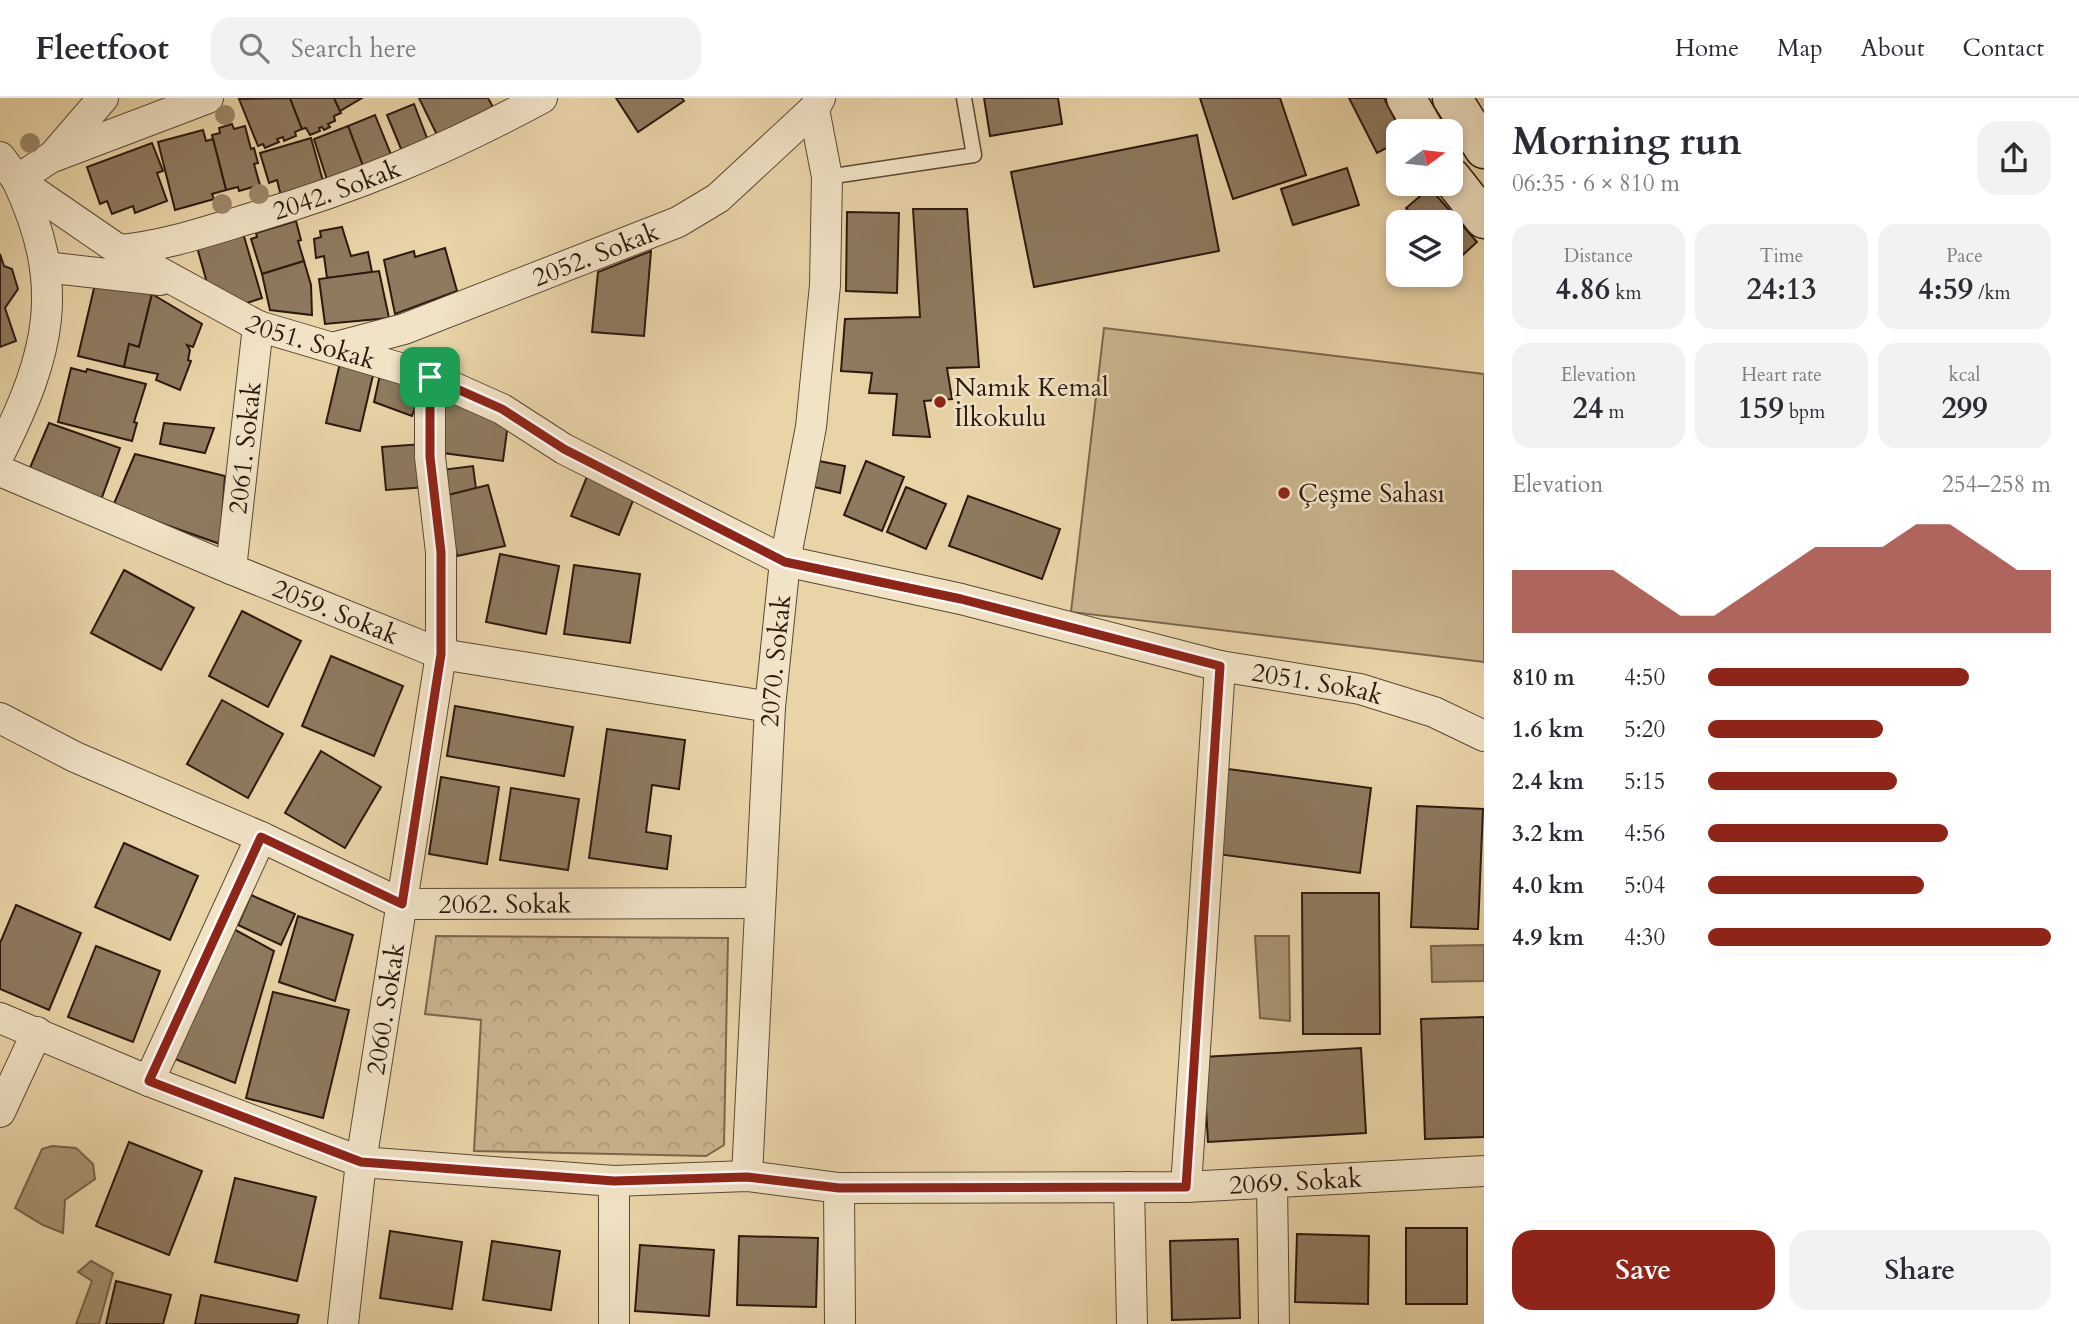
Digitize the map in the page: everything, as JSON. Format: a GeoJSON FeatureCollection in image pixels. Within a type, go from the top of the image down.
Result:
{"type":"FeatureCollection","features":[{"type":"Feature","properties":{"kind":"main road"},"geometry":{"type":"LineString","coordinates":[[1406,98],[1418,119]]}},
{"type":"Feature","properties":{"kind":"main road"},"geometry":{"type":"LineString","coordinates":[[1452,98],[1484,149]]}},
{"type":"Feature","properties":{"kind":"main road"},"geometry":{"type":"LineString","coordinates":[[1463,192],[1484,219]]}},
{"type":"Feature","properties":{"kind":"street"},"geometry":{"type":"LineString","coordinates":[[50,159],[103,98]]}},
{"type":"Feature","properties":{"kind":"street"},"geometry":{"type":"LineString","coordinates":[[0,453],[36,371],[44,341],[47,309],[45,267],[32,212],[8,169],[50,159],[208,98]]}},
{"type":"Feature","properties":{"kind":"street","name":"2042. Sokak"},"geometry":{"type":"LineString","coordinates":[[119,250],[167,243],[330,194],[438,151],[542,98]]}},
{"type":"Feature","properties":{"kind":"street","name":"2070. Sokak"},"geometry":{"type":"LineString","coordinates":[[747,1177],[769,707],[785,562],[811,427],[825,285],[827,177],[817,103]]}},
{"type":"Feature","properties":{"kind":"street","name":"2052. Sokak"},"geometry":{"type":"LineString","coordinates":[[336,347],[404,329],[678,222],[718,198],[817,103]]}},
{"type":"Feature","properties":{"kind":"street","name":"2051. Sokak"},"geometry":{"type":"LineString","coordinates":[[8,169],[119,250],[258,326],[430,377],[502,409],[564,449],[785,562],[961,599],[1220,666],[1360,689],[1434,712],[1484,736]]}},
{"type":"Feature","properties":{"kind":"street"},"geometry":{"type":"LineString","coordinates":[[45,267],[178,282]]}},
{"type":"Feature","properties":{"kind":"street","name":"2061. Sokak"},"geometry":{"type":"LineString","coordinates":[[231,569],[258,326]]}},
{"type":"Feature","properties":{"kind":"street","name":"2060. Sokak"},"geometry":{"type":"LineString","coordinates":[[342,1324],[361,1162],[441,654],[441,552],[430,457],[430,377]]}},
{"type":"Feature","properties":{"kind":"street","name":"2059. Sokak"},"geometry":{"type":"LineString","coordinates":[[0,471],[441,654],[769,707]]}},
{"type":"Feature","properties":{"kind":"street"},"geometry":{"type":"LineString","coordinates":[[1186,1187],[1220,666]]}},
{"type":"Feature","properties":{"kind":"street","name":"2062. Sokak"},"geometry":{"type":"LineString","coordinates":[[0,718],[75,757],[261,837],[402,904],[759,903]]}},
{"type":"Feature","properties":{"kind":"street"},"geometry":{"type":"LineString","coordinates":[[149,1081],[261,837]]}},
{"type":"Feature","properties":{"kind":"street","name":"2069. Sokak"},"geometry":{"type":"LineString","coordinates":[[0,1018],[149,1081],[361,1162],[614,1181],[747,1177],[839,1188],[1186,1187],[1484,1171]]}},
{"type":"Feature","properties":{"kind":"street"},"geometry":{"type":"LineString","coordinates":[[0,1112],[37,1032]]}},
{"type":"Feature","properties":{"kind":"street"},"geometry":{"type":"LineString","coordinates":[[614,1181],[614,1324]]}},
{"type":"Feature","properties":{"kind":"street"},"geometry":{"type":"LineString","coordinates":[[1272,1184],[1274,1324]]}},
{"type":"Feature","properties":{"kind":"street"},"geometry":{"type":"LineString","coordinates":[[1129,1187],[1132,1324]]}},
{"type":"Feature","properties":{"kind":"street"},"geometry":{"type":"LineString","coordinates":[[839,1188],[840,1324]]}},
{"type":"Feature","properties":{"kind":"lane"},"geometry":{"type":"LineString","coordinates":[[827,177],[974,155],[964,98]]}},
{"type":"Feature","properties":{"kind":"green space","name":"Çeşme Sahası"},"geometry":{"type":"Polygon","coordinates":[[[1104,328],[1484,374],[1484,662],[1071,612],[1104,328]]]}},
{"type":"Feature","properties":{"kind":"green space"},"geometry":{"type":"Polygon","coordinates":[[[436,936],[728,938],[724,1145],[706,1156],[474,1151],[481,1020],[425,1014],[436,936]]]}},
{"type":"Feature","properties":{"kind":"shaded area"},"geometry":{"type":"Polygon","coordinates":[[[1255,936],[1289,936],[1290,1021],[1260,1018],[1255,936]]]}},
{"type":"Feature","properties":{"kind":"shaded area"},"geometry":{"type":"Polygon","coordinates":[[[1484,945],[1484,981],[1432,982],[1431,946],[1484,945]]]}},
{"type":"Feature","properties":{"kind":"shaded area"},"geometry":{"type":"Polygon","coordinates":[[[52,1146],[76,1148],[93,1164],[95,1179],[65,1200],[63,1233],[43,1225],[15,1208],[42,1149],[52,1146]]]}},
{"type":"Feature","properties":{"kind":"shaded area"},"geometry":{"type":"Polygon","coordinates":[[[91,1261],[113,1273],[99,1324],[76,1324],[92,1281],[78,1272],[91,1261]]]}},
{"type":"Feature","properties":{"kind":"building"},"geometry":{"type":"Polygon","coordinates":[[[290,98],[302,129],[295,132],[296,136],[284,141],[283,137],[277,139],[279,142],[265,148],[263,144],[258,146],[239,99],[290,98]]]}},
{"type":"Feature","properties":{"kind":"building"},"geometry":{"type":"Polygon","coordinates":[[[290,98],[334,98],[341,113],[334,116],[335,121],[328,124],[330,127],[324,130],[319,128],[320,131],[310,135],[306,128],[302,129],[290,98]]]}},
{"type":"Feature","properties":{"kind":"building"},"geometry":{"type":"Polygon","coordinates":[[[334,98],[362,98],[340,111],[334,98]]]}},
{"type":"Feature","properties":{"kind":"building"},"geometry":{"type":"Polygon","coordinates":[[[419,98],[488,98],[493,107],[437,135],[419,98]]]}},
{"type":"Feature","properties":{"kind":"building"},"geometry":{"type":"Polygon","coordinates":[[[616,98],[682,98],[684,101],[638,132],[616,98]]]}},
{"type":"Feature","properties":{"kind":"building"},"geometry":{"type":"Polygon","coordinates":[[[984,98],[1058,98],[1062,124],[990,136],[984,98]]]}},
{"type":"Feature","properties":{"kind":"building"},"geometry":{"type":"Polygon","coordinates":[[[1200,98],[1280,98],[1306,175],[1233,199],[1200,98]]]}},
{"type":"Feature","properties":{"kind":"building"},"geometry":{"type":"Polygon","coordinates":[[[1349,98],[1384,98],[1395,119],[1386,119],[1386,148],[1377,153],[1349,98]]]}},
{"type":"Feature","properties":{"kind":"building"},"geometry":{"type":"Polygon","coordinates":[[[414,104],[430,146],[404,156],[387,115],[414,104]]]}},
{"type":"Feature","properties":{"kind":"building"},"geometry":{"type":"Polygon","coordinates":[[[375,115],[394,162],[366,174],[348,126],[375,115]]]}},
{"type":"Feature","properties":{"kind":"building"},"geometry":{"type":"Polygon","coordinates":[[[232,124],[234,129],[245,126],[258,163],[254,164],[260,185],[239,191],[238,187],[226,190],[212,135],[220,133],[219,128],[232,124]]]}},
{"type":"Feature","properties":{"kind":"building"},"geometry":{"type":"Polygon","coordinates":[[[348,126],[366,174],[329,186],[314,139],[348,126]]]}},
{"type":"Feature","properties":{"kind":"building"},"geometry":{"type":"Polygon","coordinates":[[[203,130],[206,141],[213,139],[226,190],[212,194],[214,199],[175,210],[158,142],[203,130]]]}},
{"type":"Feature","properties":{"kind":"building"},"geometry":{"type":"Polygon","coordinates":[[[1197,135],[1219,251],[1034,287],[1011,172],[1197,135]]]}},
{"type":"Feature","properties":{"kind":"building"},"geometry":{"type":"Polygon","coordinates":[[[311,138],[325,188],[282,200],[277,180],[269,183],[260,153],[311,138]]]}},
{"type":"Feature","properties":{"kind":"building"},"geometry":{"type":"Polygon","coordinates":[[[152,143],[163,171],[157,173],[167,201],[135,213],[133,206],[112,214],[107,201],[100,204],[87,167],[152,143]]]}},
{"type":"Feature","properties":{"kind":"building"},"geometry":{"type":"Polygon","coordinates":[[[1347,168],[1359,205],[1293,225],[1281,189],[1347,168]]]}},
{"type":"Feature","properties":{"kind":"building"},"geometry":{"type":"Polygon","coordinates":[[[1420,196],[1437,196],[1449,210],[1408,210],[1406,208],[1420,196]]]}},
{"type":"Feature","properties":{"kind":"building"},"geometry":{"type":"Polygon","coordinates":[[[913,209],[967,209],[979,367],[947,368],[952,399],[924,401],[930,437],[893,435],[897,394],[869,393],[872,373],[841,371],[845,319],[920,317],[913,209]]]}},
{"type":"Feature","properties":{"kind":"building"},"geometry":{"type":"Polygon","coordinates":[[[847,212],[899,213],[897,293],[846,291],[847,212]]]}},
{"type":"Feature","properties":{"kind":"building"},"geometry":{"type":"Polygon","coordinates":[[[296,221],[304,261],[262,274],[251,239],[257,237],[256,233],[296,221]]]}},
{"type":"Feature","properties":{"kind":"building"},"geometry":{"type":"Polygon","coordinates":[[[1463,226],[1477,242],[1463,255],[1463,226]]]}},
{"type":"Feature","properties":{"kind":"building"},"geometry":{"type":"Polygon","coordinates":[[[342,227],[351,256],[368,252],[372,272],[327,278],[324,256],[316,258],[314,239],[321,237],[320,231],[342,227]]]}},
{"type":"Feature","properties":{"kind":"building"},"geometry":{"type":"Polygon","coordinates":[[[243,233],[262,298],[244,304],[209,290],[197,247],[243,233]]]}},
{"type":"Feature","properties":{"kind":"building"},"geometry":{"type":"Polygon","coordinates":[[[445,248],[457,291],[395,314],[384,260],[414,251],[415,257],[445,248]]]}},
{"type":"Feature","properties":{"kind":"building"},"geometry":{"type":"Polygon","coordinates":[[[651,251],[644,336],[592,332],[598,272],[651,251]]]}},
{"type":"Feature","properties":{"kind":"building"},"geometry":{"type":"Polygon","coordinates":[[[0,254],[4,266],[12,269],[18,289],[5,308],[16,341],[0,347],[0,254]]]}},
{"type":"Feature","properties":{"kind":"building"},"geometry":{"type":"Polygon","coordinates":[[[304,261],[311,285],[312,315],[270,310],[262,274],[304,261]]]}},
{"type":"Feature","properties":{"kind":"building"},"geometry":{"type":"Polygon","coordinates":[[[379,271],[389,318],[325,324],[319,279],[379,271]]]}},
{"type":"Feature","properties":{"kind":"building"},"geometry":{"type":"Polygon","coordinates":[[[96,280],[152,294],[139,347],[129,344],[124,367],[78,356],[96,280]]]}},
{"type":"Feature","properties":{"kind":"building"},"geometry":{"type":"Polygon","coordinates":[[[152,294],[202,324],[193,347],[187,345],[190,350],[188,360],[191,361],[180,390],[156,380],[158,374],[124,367],[129,344],[139,347],[152,294]]]}},
{"type":"Feature","properties":{"kind":"building"},"geometry":{"type":"Polygon","coordinates":[[[340,363],[374,371],[360,431],[326,423],[340,363]]]}},
{"type":"Feature","properties":{"kind":"building"},"geometry":{"type":"Polygon","coordinates":[[[71,368],[86,372],[87,369],[146,384],[134,422],[137,423],[132,441],[58,422],[71,368]]]}},
{"type":"Feature","properties":{"kind":"building"},"geometry":{"type":"Polygon","coordinates":[[[381,370],[423,384],[412,416],[374,402],[381,370]]]}},
{"type":"Feature","properties":{"kind":"building"},"geometry":{"type":"Polygon","coordinates":[[[447,393],[508,423],[503,461],[443,453],[439,409],[447,393]]]}},
{"type":"Feature","properties":{"kind":"building"},"geometry":{"type":"Polygon","coordinates":[[[49,423],[120,448],[101,500],[29,470],[49,423]]]}},
{"type":"Feature","properties":{"kind":"building"},"geometry":{"type":"Polygon","coordinates":[[[164,423],[214,428],[205,453],[160,444],[164,423]]]}},
{"type":"Feature","properties":{"kind":"building"},"geometry":{"type":"Polygon","coordinates":[[[423,444],[427,487],[386,490],[382,447],[423,444]]]}},
{"type":"Feature","properties":{"kind":"building"},"geometry":{"type":"Polygon","coordinates":[[[135,454],[225,476],[220,544],[113,506],[135,454]]]}},
{"type":"Feature","properties":{"kind":"building"},"geometry":{"type":"Polygon","coordinates":[[[819,461],[845,466],[840,493],[814,487],[819,461]]]}},
{"type":"Feature","properties":{"kind":"building"},"geometry":{"type":"Polygon","coordinates":[[[866,461],[904,477],[882,531],[844,515],[866,461]]]}},
{"type":"Feature","properties":{"kind":"building"},"geometry":{"type":"Polygon","coordinates":[[[473,466],[476,489],[444,496],[441,470],[473,466]]]}},
{"type":"Feature","properties":{"kind":"building"},"geometry":{"type":"Polygon","coordinates":[[[588,474],[636,493],[619,535],[571,516],[588,474]]]}},
{"type":"Feature","properties":{"kind":"building"},"geometry":{"type":"Polygon","coordinates":[[[488,485],[505,546],[457,556],[444,496],[488,485]]]}},
{"type":"Feature","properties":{"kind":"building"},"geometry":{"type":"Polygon","coordinates":[[[906,487],[946,504],[926,549],[887,532],[906,487]]]}},
{"type":"Feature","properties":{"kind":"building"},"geometry":{"type":"Polygon","coordinates":[[[968,496],[1060,529],[1042,579],[949,546],[968,496]]]}},
{"type":"Feature","properties":{"kind":"building"},"geometry":{"type":"Polygon","coordinates":[[[500,554],[559,566],[546,634],[486,622],[500,554]]]}},
{"type":"Feature","properties":{"kind":"building"},"geometry":{"type":"Polygon","coordinates":[[[574,565],[640,574],[630,643],[564,634],[574,565]]]}},
{"type":"Feature","properties":{"kind":"building"},"geometry":{"type":"Polygon","coordinates":[[[124,570],[194,608],[161,670],[91,633],[124,570]]]}},
{"type":"Feature","properties":{"kind":"building"},"geometry":{"type":"Polygon","coordinates":[[[242,611],[301,641],[268,707],[209,676],[242,611]]]}},
{"type":"Feature","properties":{"kind":"building"},"geometry":{"type":"Polygon","coordinates":[[[331,656],[403,686],[374,756],[302,726],[331,656]]]}},
{"type":"Feature","properties":{"kind":"building"},"geometry":{"type":"Polygon","coordinates":[[[222,700],[283,734],[248,798],[187,764],[222,700]]]}},
{"type":"Feature","properties":{"kind":"building"},"geometry":{"type":"Polygon","coordinates":[[[455,706],[573,727],[564,776],[447,756],[455,706]]]}},
{"type":"Feature","properties":{"kind":"building"},"geometry":{"type":"Polygon","coordinates":[[[607,729],[685,740],[679,789],[652,785],[646,832],[671,836],[667,869],[589,858],[607,729]]]}},
{"type":"Feature","properties":{"kind":"building"},"geometry":{"type":"Polygon","coordinates":[[[321,751],[381,787],[345,848],[285,813],[321,751]]]}},
{"type":"Feature","properties":{"kind":"building"},"geometry":{"type":"Polygon","coordinates":[[[1228,769],[1371,788],[1360,873],[1217,854],[1228,769]]]}},
{"type":"Feature","properties":{"kind":"building"},"geometry":{"type":"Polygon","coordinates":[[[441,777],[499,787],[487,864],[429,854],[441,777]]]}},
{"type":"Feature","properties":{"kind":"building"},"geometry":{"type":"Polygon","coordinates":[[[511,788],[579,799],[568,870],[500,860],[511,788]]]}},
{"type":"Feature","properties":{"kind":"building"},"geometry":{"type":"Polygon","coordinates":[[[1417,806],[1483,809],[1478,929],[1411,927],[1417,806]]]}},
{"type":"Feature","properties":{"kind":"building"},"geometry":{"type":"Polygon","coordinates":[[[124,843],[198,876],[170,940],[95,907],[124,843]]]}},
{"type":"Feature","properties":{"kind":"building"},"geometry":{"type":"Polygon","coordinates":[[[1302,893],[1379,893],[1380,1034],[1303,1034],[1302,893]]]}},
{"type":"Feature","properties":{"kind":"building"},"geometry":{"type":"Polygon","coordinates":[[[251,895],[295,914],[281,945],[238,925],[251,895]]]}},
{"type":"Feature","properties":{"kind":"building"},"geometry":{"type":"Polygon","coordinates":[[[16,905],[81,933],[49,1010],[0,989],[0,943],[16,905]]]}},
{"type":"Feature","properties":{"kind":"building"},"geometry":{"type":"Polygon","coordinates":[[[298,916],[353,935],[335,1001],[279,982],[298,916]]]}},
{"type":"Feature","properties":{"kind":"building"},"geometry":{"type":"Polygon","coordinates":[[[228,926],[274,951],[235,1083],[175,1059],[228,926]]]}},
{"type":"Feature","properties":{"kind":"building"},"geometry":{"type":"Polygon","coordinates":[[[96,946],[160,971],[133,1042],[68,1017],[96,946]]]}},
{"type":"Feature","properties":{"kind":"building"},"geometry":{"type":"Polygon","coordinates":[[[273,992],[349,1010],[323,1118],[246,1098],[273,992]]]}},
{"type":"Feature","properties":{"kind":"building"},"geometry":{"type":"Polygon","coordinates":[[[1484,1017],[1484,1137],[1425,1139],[1421,1019],[1484,1017]]]}},
{"type":"Feature","properties":{"kind":"building"},"geometry":{"type":"Polygon","coordinates":[[[1361,1048],[1366,1133],[1208,1142],[1203,1057],[1361,1048]]]}},
{"type":"Feature","properties":{"kind":"building"},"geometry":{"type":"Polygon","coordinates":[[[129,1142],[202,1171],[169,1255],[96,1226],[129,1142]]]}},
{"type":"Feature","properties":{"kind":"building"},"geometry":{"type":"Polygon","coordinates":[[[235,1178],[316,1197],[297,1281],[215,1262],[235,1178]]]}},
{"type":"Feature","properties":{"kind":"building"},"geometry":{"type":"Polygon","coordinates":[[[1406,1228],[1467,1228],[1467,1304],[1406,1304],[1406,1228]]]}},
{"type":"Feature","properties":{"kind":"building"},"geometry":{"type":"Polygon","coordinates":[[[390,1231],[462,1242],[452,1309],[380,1298],[390,1231]]]}},
{"type":"Feature","properties":{"kind":"building"},"geometry":{"type":"Polygon","coordinates":[[[1297,1234],[1369,1236],[1368,1304],[1295,1302],[1297,1234]]]}},
{"type":"Feature","properties":{"kind":"building"},"geometry":{"type":"Polygon","coordinates":[[[739,1236],[818,1238],[816,1307],[737,1305],[739,1236]]]}},
{"type":"Feature","properties":{"kind":"building"},"geometry":{"type":"Polygon","coordinates":[[[1238,1239],[1240,1318],[1172,1320],[1170,1241],[1238,1239]]]}},
{"type":"Feature","properties":{"kind":"building"},"geometry":{"type":"Polygon","coordinates":[[[492,1241],[560,1251],[551,1310],[483,1300],[492,1241]]]}},
{"type":"Feature","properties":{"kind":"building"},"geometry":{"type":"Polygon","coordinates":[[[640,1245],[714,1250],[709,1316],[635,1311],[640,1245]]]}},
{"type":"Feature","properties":{"kind":"building"},"geometry":{"type":"Polygon","coordinates":[[[116,1281],[171,1295],[163,1324],[106,1324],[116,1281]]]}},
{"type":"Feature","properties":{"kind":"building"},"geometry":{"type":"Polygon","coordinates":[[[201,1295],[299,1315],[297,1324],[195,1324],[201,1295]]]}},
{"type":"Feature","properties":{"kind":"place","name":"Namık Kemal İlkokulu"},"geometry":{"type":"Point","coordinates":[940,402]}},
{"type":"Feature","properties":{"kind":"place","name":"Çeşme Sahası"},"geometry":{"type":"Point","coordinates":[1284,493]}},
{"type":"Feature","properties":{"kind":"route"},"geometry":{"type":"LineString","coordinates":[[430,377],[502,409],[564,449],[785,562],[961,599],[1220,666],[1186,1187],[839,1188],[747,1177],[614,1181],[361,1162],[149,1081],[261,837],[402,904],[441,654],[441,552],[430,457],[430,377]]}}]}
